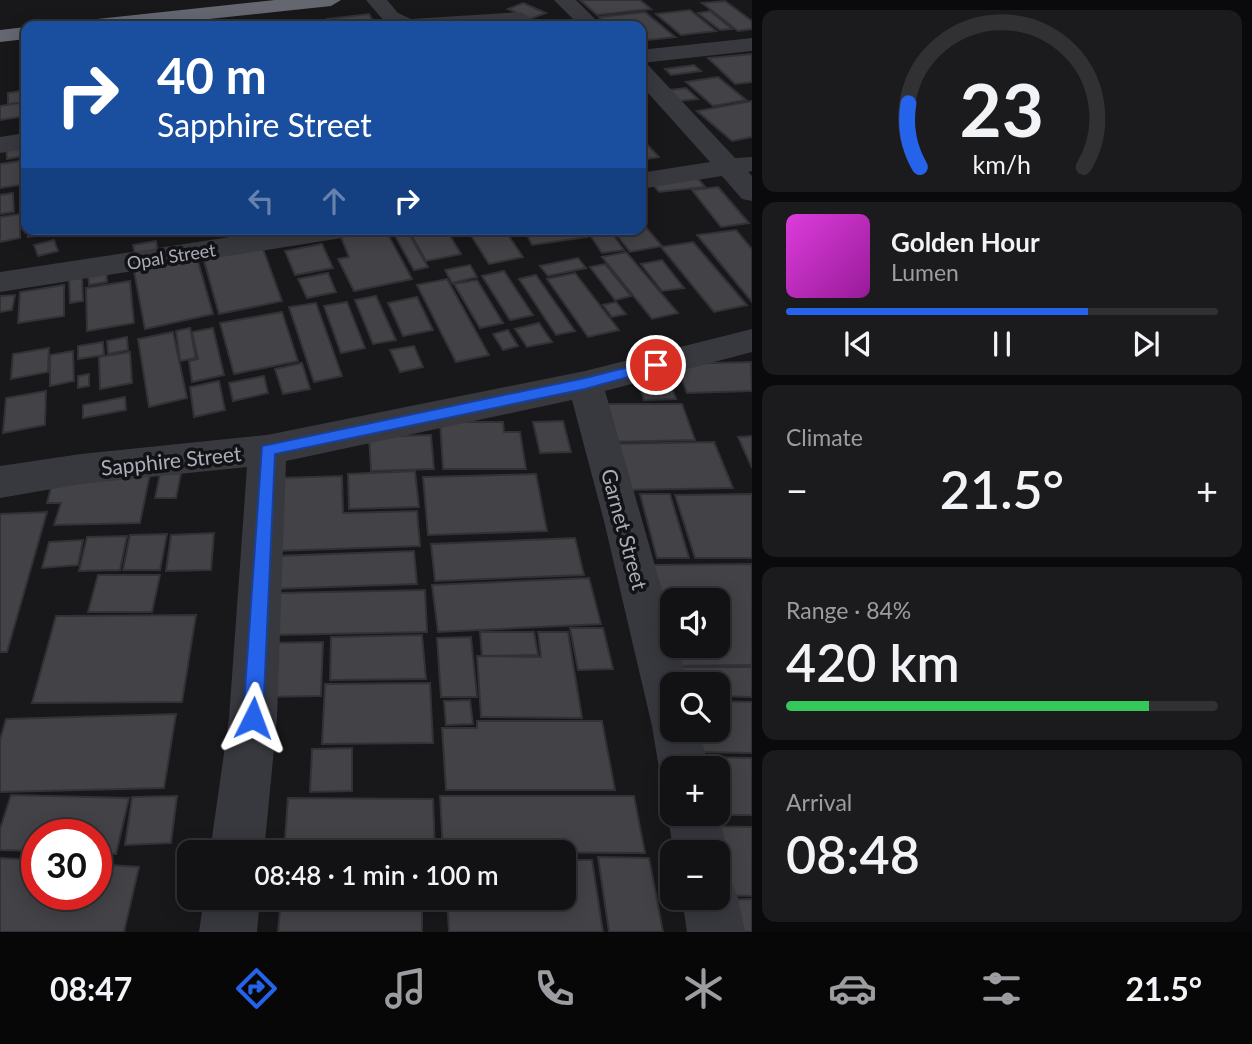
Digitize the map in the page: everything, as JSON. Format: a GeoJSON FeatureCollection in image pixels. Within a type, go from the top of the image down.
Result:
{"type":"FeatureCollection","features":[{"type":"Feature","properties":{"kind":"highway"},"geometry":{"type":"LineString","coordinates":[[136,21],[331,0]]}},
{"type":"Feature","properties":{"kind":"highway"},"geometry":{"type":"LineString","coordinates":[[0,36],[21,34]]}},
{"type":"Feature","properties":{"kind":"street"},"geometry":{"type":"LineString","coordinates":[[376,0],[391,16],[402,21]]}},
{"type":"Feature","properties":{"kind":"street"},"geometry":{"type":"LineString","coordinates":[[564,0],[587,21]]}},
{"type":"Feature","properties":{"kind":"street"},"geometry":{"type":"LineString","coordinates":[[579,0],[598,21]]}},
{"type":"Feature","properties":{"kind":"street"},"geometry":{"type":"LineString","coordinates":[[465,21],[522,18]]}},
{"type":"Feature","properties":{"kind":"street"},"geometry":{"type":"LineString","coordinates":[[646,56],[751,44]]}},
{"type":"Feature","properties":{"kind":"street"},"geometry":{"type":"LineString","coordinates":[[646,76],[740,165],[751,193]]}},
{"type":"Feature","properties":{"kind":"street"},"geometry":{"type":"LineString","coordinates":[[0,145],[21,142]]}},
{"type":"Feature","properties":{"kind":"street"},"geometry":{"type":"LineString","coordinates":[[646,180],[740,165]]}},
{"type":"Feature","properties":{"kind":"street","name":"Opal Street"},"geometry":{"type":"LineString","coordinates":[[0,282],[303,235]]}},
{"type":"Feature","properties":{"kind":"street","name":"Sapphire Street"},"geometry":{"type":"LineString","coordinates":[[0,482],[81,469],[267,450],[585,384],[751,340]]}},
{"type":"Feature","properties":{"kind":"street","name":"Garnet Street"},"geometry":{"type":"LineString","coordinates":[[585,384],[624,522],[661,672]]}},
{"type":"Feature","properties":{"kind":"street"},"geometry":{"type":"LineString","coordinates":[[238,840],[253,718],[267,450]]}},
{"type":"Feature","properties":{"kind":"street"},"geometry":{"type":"LineString","coordinates":[[228,932],[231,910]]}},
{"type":"Feature","properties":{"kind":"street"},"geometry":{"type":"LineString","coordinates":[[712,910],[716,932]]}},
{"type":"Feature","properties":{"kind":"building"},"geometry":{"type":"Polygon","coordinates":[[[580,0],[640,0],[651,9],[597,15],[580,0]]]}},
{"type":"Feature","properties":{"kind":"building"},"geometry":{"type":"Polygon","coordinates":[[[725,1],[752,21],[752,29],[738,31],[702,3],[725,1]]]}},
{"type":"Feature","properties":{"kind":"building"},"geometry":{"type":"Polygon","coordinates":[[[523,3],[546,13],[530,19],[508,9],[523,3]]]}},
{"type":"Feature","properties":{"kind":"building"},"geometry":{"type":"Polygon","coordinates":[[[690,10],[716,31],[681,35],[656,14],[690,10]]]}},
{"type":"Feature","properties":{"kind":"building"},"geometry":{"type":"Polygon","coordinates":[[[710,11],[732,29],[720,30],[698,13],[710,11]]]}},
{"type":"Feature","properties":{"kind":"building"},"geometry":{"type":"Polygon","coordinates":[[[645,12],[675,37],[646,40],[646,21],[603,21],[599,17],[645,12]]]}},
{"type":"Feature","properties":{"kind":"building"},"geometry":{"type":"Polygon","coordinates":[[[369,14],[373,21],[328,21],[327,19],[369,14]]]}},
{"type":"Feature","properties":{"kind":"building"},"geometry":{"type":"Polygon","coordinates":[[[752,54],[752,82],[735,84],[708,58],[752,54]]]}},
{"type":"Feature","properties":{"kind":"building"},"geometry":{"type":"Polygon","coordinates":[[[694,65],[701,71],[671,75],[665,69],[694,65]]]}},
{"type":"Feature","properties":{"kind":"building"},"geometry":{"type":"Polygon","coordinates":[[[718,77],[746,100],[713,106],[686,82],[718,77]]]}},
{"type":"Feature","properties":{"kind":"building"},"geometry":{"type":"Polygon","coordinates":[[[686,88],[698,99],[680,101],[669,90],[686,88]]]}},
{"type":"Feature","properties":{"kind":"building"},"geometry":{"type":"Polygon","coordinates":[[[21,91],[21,103],[8,104],[8,93],[21,91]]]}},
{"type":"Feature","properties":{"kind":"building"},"geometry":{"type":"Polygon","coordinates":[[[752,101],[752,137],[732,141],[697,111],[752,101]]]}},
{"type":"Feature","properties":{"kind":"building"},"geometry":{"type":"Polygon","coordinates":[[[21,103],[21,117],[0,120],[0,106],[21,103]]]}},
{"type":"Feature","properties":{"kind":"building"},"geometry":{"type":"Polygon","coordinates":[[[646,143],[659,157],[646,159],[646,143]]]}},
{"type":"Feature","properties":{"kind":"building"},"geometry":{"type":"Polygon","coordinates":[[[21,144],[21,157],[7,159],[6,146],[21,144]]]}},
{"type":"Feature","properties":{"kind":"building"},"geometry":{"type":"Polygon","coordinates":[[[21,161],[21,185],[0,188],[0,164],[21,161]]]}},
{"type":"Feature","properties":{"kind":"building"},"geometry":{"type":"Polygon","coordinates":[[[696,176],[705,187],[659,192],[650,181],[696,176]]]}},
{"type":"Feature","properties":{"kind":"building"},"geometry":{"type":"Polygon","coordinates":[[[718,187],[749,223],[721,227],[692,190],[718,187]]]}},
{"type":"Feature","properties":{"kind":"building"},"geometry":{"type":"Polygon","coordinates":[[[13,193],[14,212],[0,214],[0,195],[13,193]]]}},
{"type":"Feature","properties":{"kind":"building"},"geometry":{"type":"Polygon","coordinates":[[[20,214],[20,238],[0,242],[0,217],[20,214]]]}},
{"type":"Feature","properties":{"kind":"building"},"geometry":{"type":"Polygon","coordinates":[[[646,227],[662,246],[630,252],[617,235],[646,235],[646,227]]]}},
{"type":"Feature","properties":{"kind":"building"},"geometry":{"type":"Polygon","coordinates":[[[736,230],[752,249],[752,302],[697,235],[736,230]]]}},
{"type":"Feature","properties":{"kind":"building"},"geometry":{"type":"Polygon","coordinates":[[[388,235],[412,279],[354,291],[338,259],[349,257],[341,237],[388,235]]]}},
{"type":"Feature","properties":{"kind":"building"},"geometry":{"type":"Polygon","coordinates":[[[395,235],[410,235],[428,267],[414,270],[395,235]]]}},
{"type":"Feature","properties":{"kind":"building"},"geometry":{"type":"Polygon","coordinates":[[[411,235],[450,235],[461,254],[426,261],[411,235]]]}},
{"type":"Feature","properties":{"kind":"building"},"geometry":{"type":"Polygon","coordinates":[[[471,235],[508,235],[523,257],[489,264],[471,235]]]}},
{"type":"Feature","properties":{"kind":"building"},"geometry":{"type":"Polygon","coordinates":[[[527,235],[587,237],[532,245],[527,235]]]}},
{"type":"Feature","properties":{"kind":"building"},"geometry":{"type":"Polygon","coordinates":[[[590,235],[613,235],[624,250],[602,253],[590,235]]]}},
{"type":"Feature","properties":{"kind":"building"},"geometry":{"type":"Polygon","coordinates":[[[54,240],[58,251],[38,256],[34,245],[54,240]]]}},
{"type":"Feature","properties":{"kind":"building"},"geometry":{"type":"Polygon","coordinates":[[[156,241],[158,251],[135,255],[133,245],[156,241]]]}},
{"type":"Feature","properties":{"kind":"building"},"geometry":{"type":"Polygon","coordinates":[[[693,242],[747,305],[714,312],[661,247],[693,242]]]}},
{"type":"Feature","properties":{"kind":"building"},"geometry":{"type":"Polygon","coordinates":[[[322,244],[333,268],[295,275],[285,251],[322,244]]]}},
{"type":"Feature","properties":{"kind":"building"},"geometry":{"type":"Polygon","coordinates":[[[262,246],[282,301],[219,314],[203,257],[262,246]]]}},
{"type":"Feature","properties":{"kind":"building"},"geometry":{"type":"Polygon","coordinates":[[[626,252],[678,313],[652,319],[602,257],[626,252]]]}},
{"type":"Feature","properties":{"kind":"building"},"geometry":{"type":"Polygon","coordinates":[[[197,258],[213,314],[145,329],[134,271],[197,258]]]}},
{"type":"Feature","properties":{"kind":"building"},"geometry":{"type":"Polygon","coordinates":[[[578,258],[586,268],[548,276],[540,266],[578,258]]]}},
{"type":"Feature","properties":{"kind":"building"},"geometry":{"type":"Polygon","coordinates":[[[662,260],[684,288],[662,291],[641,264],[662,260]]]}},
{"type":"Feature","properties":{"kind":"building"},"geometry":{"type":"Polygon","coordinates":[[[605,264],[631,296],[615,300],[590,267],[605,264]]]}},
{"type":"Feature","properties":{"kind":"building"},"geometry":{"type":"Polygon","coordinates":[[[470,265],[477,277],[452,283],[445,270],[470,265]]]}},
{"type":"Feature","properties":{"kind":"building"},"geometry":{"type":"Polygon","coordinates":[[[106,269],[107,282],[89,285],[88,272],[106,269]]]}},
{"type":"Feature","properties":{"kind":"building"},"geometry":{"type":"Polygon","coordinates":[[[504,271],[533,315],[510,320],[482,276],[504,271]]]}},
{"type":"Feature","properties":{"kind":"building"},"geometry":{"type":"Polygon","coordinates":[[[328,273],[336,292],[307,298],[298,279],[328,273]]]}},
{"type":"Feature","properties":{"kind":"building"},"geometry":{"type":"Polygon","coordinates":[[[575,273],[619,330],[588,337],[547,279],[575,273]]]}},
{"type":"Feature","properties":{"kind":"building"},"geometry":{"type":"Polygon","coordinates":[[[536,275],[575,331],[556,335],[519,279],[536,275]]]}},
{"type":"Feature","properties":{"kind":"building"},"geometry":{"type":"Polygon","coordinates":[[[82,276],[83,301],[70,303],[69,278],[82,276]]]}},
{"type":"Feature","properties":{"kind":"building"},"geometry":{"type":"Polygon","coordinates":[[[447,279],[489,355],[456,362],[417,285],[447,279]]]}},
{"type":"Feature","properties":{"kind":"building"},"geometry":{"type":"Polygon","coordinates":[[[477,280],[503,323],[480,328],[454,284],[477,280]]]}},
{"type":"Feature","properties":{"kind":"building"},"geometry":{"type":"Polygon","coordinates":[[[130,281],[134,323],[87,331],[86,288],[130,281]]]}},
{"type":"Feature","properties":{"kind":"building"},"geometry":{"type":"Polygon","coordinates":[[[64,285],[64,316],[18,323],[20,292],[64,285]]]}},
{"type":"Feature","properties":{"kind":"building"},"geometry":{"type":"Polygon","coordinates":[[[15,295],[12,310],[0,312],[0,296],[15,295]]]}},
{"type":"Feature","properties":{"kind":"building"},"geometry":{"type":"Polygon","coordinates":[[[376,296],[396,340],[373,344],[355,300],[376,296]]]}},
{"type":"Feature","properties":{"kind":"building"},"geometry":{"type":"Polygon","coordinates":[[[417,297],[433,330],[403,336],[388,303],[417,297]]]}},
{"type":"Feature","properties":{"kind":"building"},"geometry":{"type":"Polygon","coordinates":[[[347,302],[365,348],[341,353],[324,306],[347,302]]]}},
{"type":"Feature","properties":{"kind":"building"},"geometry":{"type":"Polygon","coordinates":[[[616,302],[626,314],[612,317],[603,305],[616,302]]]}},
{"type":"Feature","properties":{"kind":"building"},"geometry":{"type":"Polygon","coordinates":[[[316,303],[342,376],[314,382],[289,307],[316,303]]]}},
{"type":"Feature","properties":{"kind":"building"},"geometry":{"type":"Polygon","coordinates":[[[282,312],[298,361],[234,374],[220,323],[282,312]]]}},
{"type":"Feature","properties":{"kind":"building"},"geometry":{"type":"Polygon","coordinates":[[[539,323],[552,342],[527,347],[515,329],[539,323]]]}},
{"type":"Feature","properties":{"kind":"building"},"geometry":{"type":"Polygon","coordinates":[[[190,328],[196,358],[180,361],[176,331],[190,328]]]}},
{"type":"Feature","properties":{"kind":"building"},"geometry":{"type":"Polygon","coordinates":[[[213,328],[224,375],[192,382],[189,361],[198,359],[192,332],[213,328]]]}},
{"type":"Feature","properties":{"kind":"building"},"geometry":{"type":"Polygon","coordinates":[[[508,330],[518,346],[503,350],[493,334],[508,330]]]}},
{"type":"Feature","properties":{"kind":"building"},"geometry":{"type":"Polygon","coordinates":[[[173,332],[187,398],[149,407],[138,339],[173,332]]]}},
{"type":"Feature","properties":{"kind":"building"},"geometry":{"type":"Polygon","coordinates":[[[127,337],[128,350],[108,354],[107,341],[127,337]]]}},
{"type":"Feature","properties":{"kind":"building"},"geometry":{"type":"Polygon","coordinates":[[[103,342],[104,355],[78,359],[78,346],[103,342]]]}},
{"type":"Feature","properties":{"kind":"building"},"geometry":{"type":"Polygon","coordinates":[[[414,346],[423,367],[400,372],[390,350],[414,346]]]}},
{"type":"Feature","properties":{"kind":"building"},"geometry":{"type":"Polygon","coordinates":[[[49,348],[48,372],[11,379],[13,354],[49,348]]]}},
{"type":"Feature","properties":{"kind":"building"},"geometry":{"type":"Polygon","coordinates":[[[73,351],[74,381],[50,386],[50,355],[73,351]]]}},
{"type":"Feature","properties":{"kind":"building"},"geometry":{"type":"Polygon","coordinates":[[[130,352],[132,383],[100,389],[99,357],[130,352]]]}},
{"type":"Feature","properties":{"kind":"building"},"geometry":{"type":"Polygon","coordinates":[[[751,362],[752,391],[687,393],[676,364],[751,362]]]}},
{"type":"Feature","properties":{"kind":"building"},"geometry":{"type":"Polygon","coordinates":[[[302,363],[310,389],[283,394],[275,369],[302,363]]]}},
{"type":"Feature","properties":{"kind":"building"},"geometry":{"type":"Polygon","coordinates":[[[89,374],[89,386],[78,388],[78,376],[89,374]]]}},
{"type":"Feature","properties":{"kind":"building"},"geometry":{"type":"Polygon","coordinates":[[[264,376],[268,393],[233,401],[229,383],[264,376]]]}},
{"type":"Feature","properties":{"kind":"building"},"geometry":{"type":"Polygon","coordinates":[[[638,380],[669,380],[676,399],[644,400],[638,380]]]}},
{"type":"Feature","properties":{"kind":"building"},"geometry":{"type":"Polygon","coordinates":[[[219,381],[225,410],[194,417],[190,387],[219,381]]]}},
{"type":"Feature","properties":{"kind":"building"},"geometry":{"type":"Polygon","coordinates":[[[46,391],[45,425],[3,433],[6,398],[46,391]]]}},
{"type":"Feature","properties":{"kind":"building"},"geometry":{"type":"Polygon","coordinates":[[[125,397],[126,410],[83,418],[83,405],[125,397]]]}},
{"type":"Feature","properties":{"kind":"building"},"geometry":{"type":"Polygon","coordinates":[[[598,404],[682,404],[695,440],[608,442],[598,404]]]}},
{"type":"Feature","properties":{"kind":"building"},"geometry":{"type":"Polygon","coordinates":[[[563,421],[571,452],[540,453],[533,422],[563,421]]]}},
{"type":"Feature","properties":{"kind":"building"},"geometry":{"type":"Polygon","coordinates":[[[440,422],[503,422],[504,432],[520,432],[526,469],[443,469],[440,422]]]}},
{"type":"Feature","properties":{"kind":"building"},"geometry":{"type":"Polygon","coordinates":[[[431,435],[434,469],[371,471],[369,437],[431,435]]]}},
{"type":"Feature","properties":{"kind":"building"},"geometry":{"type":"Polygon","coordinates":[[[752,436],[752,468],[738,437],[752,436]]]}},
{"type":"Feature","properties":{"kind":"building"},"geometry":{"type":"Polygon","coordinates":[[[714,442],[733,488],[624,490],[611,444],[714,442]]]}},
{"type":"Feature","properties":{"kind":"building"},"geometry":{"type":"Polygon","coordinates":[[[415,471],[419,507],[349,509],[348,474],[415,471]]]}},
{"type":"Feature","properties":{"kind":"building"},"geometry":{"type":"Polygon","coordinates":[[[181,473],[176,498],[155,498],[160,474],[181,473]]]}},
{"type":"Feature","properties":{"kind":"building"},"geometry":{"type":"Polygon","coordinates":[[[150,474],[140,523],[54,525],[61,503],[47,503],[54,477],[150,474]]]}},
{"type":"Feature","properties":{"kind":"building"},"geometry":{"type":"Polygon","coordinates":[[[536,474],[547,531],[428,535],[423,477],[536,474]]]}},
{"type":"Feature","properties":{"kind":"building"},"geometry":{"type":"Polygon","coordinates":[[[342,476],[343,513],[417,511],[420,546],[273,551],[277,478],[342,476]]]}},
{"type":"Feature","properties":{"kind":"building"},"geometry":{"type":"Polygon","coordinates":[[[640,494],[670,494],[689,558],[657,558],[640,494]]]}},
{"type":"Feature","properties":{"kind":"building"},"geometry":{"type":"Polygon","coordinates":[[[752,494],[752,558],[695,558],[675,495],[752,494]]]}},
{"type":"Feature","properties":{"kind":"building"},"geometry":{"type":"Polygon","coordinates":[[[47,512],[7,652],[0,652],[0,514],[47,512]]]}},
{"type":"Feature","properties":{"kind":"building"},"geometry":{"type":"Polygon","coordinates":[[[214,533],[211,570],[166,571],[171,535],[214,533]]]}},
{"type":"Feature","properties":{"kind":"building"},"geometry":{"type":"Polygon","coordinates":[[[167,534],[160,570],[123,570],[130,535],[167,534]]]}},
{"type":"Feature","properties":{"kind":"building"},"geometry":{"type":"Polygon","coordinates":[[[127,536],[120,570],[79,571],[87,537],[127,536]]]}},
{"type":"Feature","properties":{"kind":"building"},"geometry":{"type":"Polygon","coordinates":[[[575,538],[584,575],[435,581],[431,544],[575,538]]]}},
{"type":"Feature","properties":{"kind":"building"},"geometry":{"type":"Polygon","coordinates":[[[83,540],[78,565],[42,568],[49,542],[83,540]]]}},
{"type":"Feature","properties":{"kind":"building"},"geometry":{"type":"Polygon","coordinates":[[[414,551],[417,584],[272,589],[274,556],[414,551]]]}},
{"type":"Feature","properties":{"kind":"building"},"geometry":{"type":"Polygon","coordinates":[[[752,564],[752,665],[673,666],[671,658],[730,658],[730,588],[660,588],[660,616],[647,565],[752,564]]]}},
{"type":"Feature","properties":{"kind":"building"},"geometry":{"type":"Polygon","coordinates":[[[98,575],[160,575],[152,612],[88,612],[98,575]]]}},
{"type":"Feature","properties":{"kind":"building"},"geometry":{"type":"Polygon","coordinates":[[[589,578],[601,624],[438,632],[432,585],[589,578]]]}},
{"type":"Feature","properties":{"kind":"building"},"geometry":{"type":"Polygon","coordinates":[[[425,590],[427,632],[276,635],[279,593],[425,590]]]}},
{"type":"Feature","properties":{"kind":"building"},"geometry":{"type":"Polygon","coordinates":[[[196,615],[182,702],[32,703],[56,616],[196,615]]]}},
{"type":"Feature","properties":{"kind":"building"},"geometry":{"type":"Polygon","coordinates":[[[570,628],[603,628],[613,669],[578,670],[570,628]]]}},
{"type":"Feature","properties":{"kind":"building"},"geometry":{"type":"Polygon","coordinates":[[[480,632],[534,632],[538,655],[482,656],[480,632]]]}},
{"type":"Feature","properties":{"kind":"building"},"geometry":{"type":"Polygon","coordinates":[[[538,632],[568,632],[582,718],[481,717],[477,656],[541,657],[538,632]]]}},
{"type":"Feature","properties":{"kind":"building"},"geometry":{"type":"Polygon","coordinates":[[[422,635],[426,679],[330,680],[331,637],[422,635]]]}},
{"type":"Feature","properties":{"kind":"building"},"geometry":{"type":"Polygon","coordinates":[[[471,637],[477,697],[441,697],[437,638],[471,637]]]}},
{"type":"Feature","properties":{"kind":"building"},"geometry":{"type":"Polygon","coordinates":[[[323,642],[321,696],[261,697],[265,643],[323,642]]]}},
{"type":"Feature","properties":{"kind":"building"},"geometry":{"type":"Polygon","coordinates":[[[673,667],[752,667],[752,697],[730,696],[730,672],[674,672],[673,667]]]}},
{"type":"Feature","properties":{"kind":"building"},"geometry":{"type":"Polygon","coordinates":[[[430,683],[433,743],[322,744],[325,684],[430,683]]]}},
{"type":"Feature","properties":{"kind":"building"},"geometry":{"type":"Polygon","coordinates":[[[470,700],[473,724],[446,725],[444,701],[470,700]]]}},
{"type":"Feature","properties":{"kind":"building"},"geometry":{"type":"Polygon","coordinates":[[[730,701],[752,702],[752,753],[694,752],[691,742],[730,742],[730,701]]]}},
{"type":"Feature","properties":{"kind":"building"},"geometry":{"type":"Polygon","coordinates":[[[176,714],[164,788],[0,792],[0,740],[6,719],[176,714]]]}},
{"type":"Feature","properties":{"kind":"building"},"geometry":{"type":"Polygon","coordinates":[[[477,721],[602,721],[615,790],[446,790],[442,728],[477,728],[477,721]]]}},
{"type":"Feature","properties":{"kind":"building"},"geometry":{"type":"Polygon","coordinates":[[[352,748],[352,791],[310,792],[312,749],[352,748]]]}},
{"type":"Feature","properties":{"kind":"building"},"geometry":{"type":"Polygon","coordinates":[[[730,758],[752,758],[752,815],[730,815],[730,758]]]}},
{"type":"Feature","properties":{"kind":"building"},"geometry":{"type":"Polygon","coordinates":[[[11,795],[129,798],[116,854],[112,854],[112,819],[21,819],[21,851],[0,850],[0,829],[11,795]]]}},
{"type":"Feature","properties":{"kind":"building"},"geometry":{"type":"Polygon","coordinates":[[[177,796],[171,843],[125,845],[132,797],[177,796]]]}},
{"type":"Feature","properties":{"kind":"building"},"geometry":{"type":"Polygon","coordinates":[[[440,796],[634,796],[645,853],[576,853],[576,840],[442,840],[440,796]]]}},
{"type":"Feature","properties":{"kind":"building"},"geometry":{"type":"Polygon","coordinates":[[[288,798],[433,799],[435,840],[285,840],[288,798]]]}},
{"type":"Feature","properties":{"kind":"building"},"geometry":{"type":"Polygon","coordinates":[[[697,826],[752,827],[752,896],[730,895],[730,840],[700,840],[697,826]]]}},
{"type":"Feature","properties":{"kind":"building"},"geometry":{"type":"Polygon","coordinates":[[[598,857],[649,858],[663,932],[609,932],[598,857]]]}},
{"type":"Feature","properties":{"kind":"building"},"geometry":{"type":"Polygon","coordinates":[[[0,858],[21,859],[21,910],[112,910],[112,865],[139,867],[124,932],[0,932],[0,858]]]}},
{"type":"Feature","properties":{"kind":"building"},"geometry":{"type":"Polygon","coordinates":[[[576,860],[592,860],[603,932],[449,932],[448,910],[576,910],[576,860]]]}},
{"type":"Feature","properties":{"kind":"building"},"geometry":{"type":"Polygon","coordinates":[[[752,899],[752,932],[724,932],[718,910],[730,910],[730,900],[752,899]]]}},
{"type":"Feature","properties":{"kind":"building"},"geometry":{"type":"Polygon","coordinates":[[[280,910],[422,910],[422,932],[278,932],[280,910]]]}},
{"type":"Feature","properties":{"kind":"route"},"geometry":{"type":"LineString","coordinates":[[253,718],[267,450],[585,384],[656,365]]}}]}
